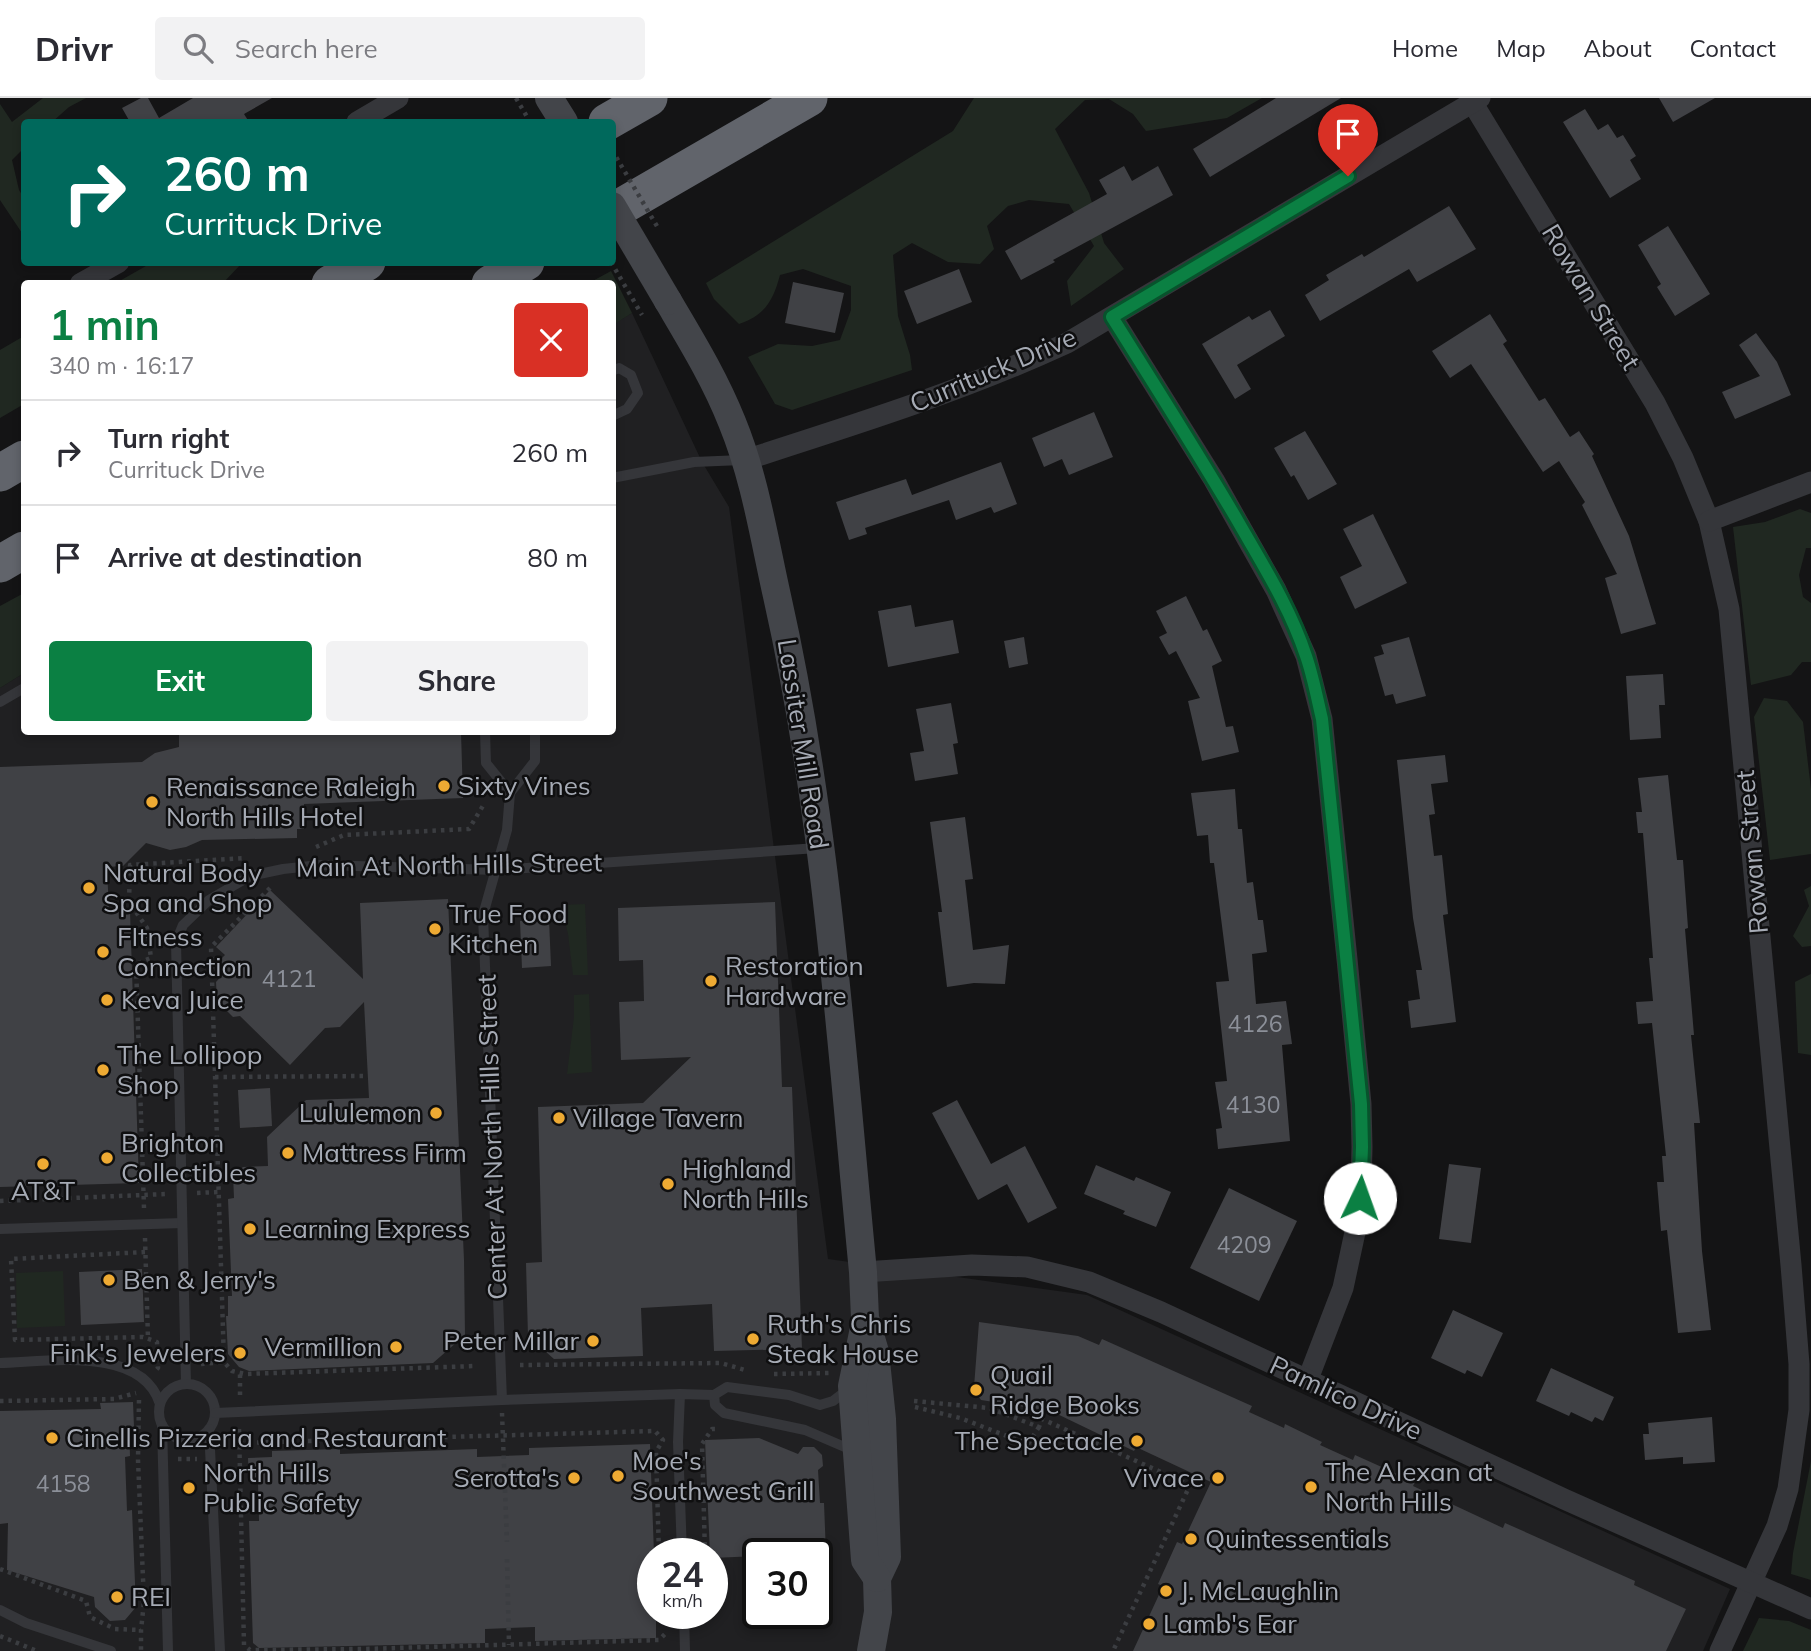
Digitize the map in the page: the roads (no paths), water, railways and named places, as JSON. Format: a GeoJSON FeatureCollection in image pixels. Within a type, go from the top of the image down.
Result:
{"type":"FeatureCollection","features":[{"type":"Feature","properties":{"kind":"highway"},"geometry":{"type":"LineString","coordinates":[[612,119],[649,98]]}},
{"type":"Feature","properties":{"kind":"highway"},"geometry":{"type":"LineString","coordinates":[[616,210],[809,98]]}},
{"type":"Feature","properties":{"kind":"highway"},"geometry":{"type":"LineString","coordinates":[[337,280],[360,266]]}},
{"type":"Feature","properties":{"kind":"highway"},"geometry":{"type":"LineString","coordinates":[[497,280],[519,266]]}},
{"type":"Feature","properties":{"kind":"highway"},"geometry":{"type":"LineString","coordinates":[[0,472],[21,461]]}},
{"type":"Feature","properties":{"kind":"highway"},"geometry":{"type":"LineString","coordinates":[[0,564],[21,552]]}},
{"type":"Feature","properties":{"kind":"main road"},"geometry":{"type":"LineString","coordinates":[[550,98],[562,119]]}},
{"type":"Feature","properties":{"kind":"main road","name":"Lassiter Mill Road"},"geometry":{"type":"LineString","coordinates":[[616,213],[717,386],[733,424],[755,495],[809,757],[821,848],[866,1318],[875,1352],[883,1434],[887,1557],[877,1578],[877,1612],[872,1651]]}},
{"type":"Feature","properties":{"kind":"main road","name":"Lassiter Mill Road"},"geometry":{"type":"LineString","coordinates":[[866,1318],[841,1380],[857,1453],[865,1560],[877,1578]]}},
{"type":"Feature","properties":{"kind":"street"},"geometry":{"type":"LineString","coordinates":[[362,119],[398,98]]}},
{"type":"Feature","properties":{"kind":"street","name":"Currituck Drive"},"geometry":{"type":"LineString","coordinates":[[745,460],[933,398],[1010,369],[1067,343],[1476,100]]}},
{"type":"Feature","properties":{"kind":"street","name":"Rowan Street"},"geometry":{"type":"LineString","coordinates":[[1476,100],[1655,403],[1683,457],[1709,521],[1729,609],[1799,1364],[1799,1410],[1788,1489],[1777,1526],[1720,1651]]}},
{"type":"Feature","properties":{"kind":"street"},"geometry":{"type":"LineString","coordinates":[[87,280],[112,266]]}},
{"type":"Feature","properties":{"kind":"street"},"geometry":{"type":"LineString","coordinates":[[1112,317],[1208,471],[1276,590],[1306,656],[1322,719],[1361,1104],[1362,1147],[1357,1223],[1343,1288],[1308,1379]]}},
{"type":"Feature","properties":{"kind":"street"},"geometry":{"type":"LineString","coordinates":[[1709,521],[1811,482]]}},
{"type":"Feature","properties":{"kind":"street","name":"Pamlico Drive"},"geometry":{"type":"LineString","coordinates":[[863,1272],[972,1265],[1027,1267],[1089,1282],[1161,1312],[1564,1499],[1811,1609]]}},
{"type":"Feature","properties":{"kind":"lane"},"geometry":{"type":"LineString","coordinates":[[616,369],[619,368],[631,375],[638,393],[627,409],[616,413]]}},
{"type":"Feature","properties":{"kind":"lane"},"geometry":{"type":"LineString","coordinates":[[616,477],[694,462],[745,460]]}},
{"type":"Feature","properties":{"kind":"lane"},"geometry":{"type":"LineString","coordinates":[[0,702],[21,690]]}},
{"type":"Feature","properties":{"kind":"lane"},"geometry":{"type":"LineString","coordinates":[[485,735],[486,763],[510,793],[535,761],[535,735]]}},
{"type":"Feature","properties":{"kind":"lane","name":"Center At North Hills Street"},"geometry":{"type":"LineString","coordinates":[[502,1400],[483,915],[508,830],[510,793]]}},
{"type":"Feature","properties":{"kind":"lane","name":"Main At North Hills Street"},"geometry":{"type":"LineString","coordinates":[[186,1384],[176,942],[183,925],[209,900],[250,876],[320,865],[497,870],[821,848]]}},
{"type":"Feature","properties":{"kind":"lane"},"geometry":{"type":"LineString","coordinates":[[0,1229],[182,1223]]}},
{"type":"Feature","properties":{"kind":"lane"},"geometry":{"type":"LineString","coordinates":[[0,1363],[104,1361],[139,1375],[152,1387],[160,1404],[159,1418],[162,1425],[168,1651]]}},
{"type":"Feature","properties":{"kind":"lane"},"geometry":{"type":"LineString","coordinates":[[215,1413],[502,1400],[714,1395],[727,1387],[789,1395],[820,1405],[833,1402],[841,1380]]}},
{"type":"Feature","properties":{"kind":"lane"},"geometry":{"type":"LineString","coordinates":[[160,1404],[170,1390],[186,1384],[204,1389],[214,1404],[215,1413],[209,1429],[209,1459],[220,1651]]}},
{"type":"Feature","properties":{"kind":"lane"},"geometry":{"type":"LineString","coordinates":[[680,1394],[678,1441],[681,1538]]}},
{"type":"Feature","properties":{"kind":"lane"},"geometry":{"type":"LineString","coordinates":[[714,1395],[715,1405],[724,1413],[805,1430],[857,1453]]}},
{"type":"Feature","properties":{"kind":"lane"},"geometry":{"type":"LineString","coordinates":[[162,1425],[175,1437],[184,1440],[202,1436],[209,1429]]}},
{"type":"Feature","properties":{"kind":"lane"},"geometry":{"type":"LineString","coordinates":[[0,1610],[26,1623],[111,1651]]}},
{"type":"Feature","properties":{"kind":"lane"},"geometry":{"type":"LineString","coordinates":[[684,1629],[685,1651]]}},
{"type":"Feature","properties":{"kind":"place","name":"Sixty Vines"},"geometry":{"type":"Point","coordinates":[444,786]}},
{"type":"Feature","properties":{"kind":"place","name":"Renaissance Raleigh North Hills Hotel"},"geometry":{"type":"Point","coordinates":[152,802]}},
{"type":"Feature","properties":{"kind":"place","name":"Natural Body Spa and Shop"},"geometry":{"type":"Point","coordinates":[89,888]}},
{"type":"Feature","properties":{"kind":"place","name":"True Food Kitchen"},"geometry":{"type":"Point","coordinates":[435,929]}},
{"type":"Feature","properties":{"kind":"place","name":"FItness Connection"},"geometry":{"type":"Point","coordinates":[103,952]}},
{"type":"Feature","properties":{"kind":"place","name":"Restoration Hardware"},"geometry":{"type":"Point","coordinates":[711,981]}},
{"type":"Feature","properties":{"kind":"place","name":"Keva Juice"},"geometry":{"type":"Point","coordinates":[107,1000]}},
{"type":"Feature","properties":{"kind":"place","name":"The Lollipop Shop"},"geometry":{"type":"Point","coordinates":[103,1070]}},
{"type":"Feature","properties":{"kind":"place","name":"Lululemon"},"geometry":{"type":"Point","coordinates":[436,1113]}},
{"type":"Feature","properties":{"kind":"place","name":"Village Tavern"},"geometry":{"type":"Point","coordinates":[559,1118]}},
{"type":"Feature","properties":{"kind":"place","name":"Mattress Firm"},"geometry":{"type":"Point","coordinates":[288,1153]}},
{"type":"Feature","properties":{"kind":"place","name":"Brighton Collectibles"},"geometry":{"type":"Point","coordinates":[107,1158]}},
{"type":"Feature","properties":{"kind":"place","name":"AT&T"},"geometry":{"type":"Point","coordinates":[43,1164]}},
{"type":"Feature","properties":{"kind":"place","name":"Highland North Hills"},"geometry":{"type":"Point","coordinates":[668,1184]}},
{"type":"Feature","properties":{"kind":"place","name":"Learning Express"},"geometry":{"type":"Point","coordinates":[250,1229]}},
{"type":"Feature","properties":{"kind":"place","name":"Ben & Jerry's"},"geometry":{"type":"Point","coordinates":[109,1280]}},
{"type":"Feature","properties":{"kind":"place","name":"Ruth's Chris Steak House"},"geometry":{"type":"Point","coordinates":[753,1339]}},
{"type":"Feature","properties":{"kind":"place","name":"Peter Millar"},"geometry":{"type":"Point","coordinates":[593,1341]}},
{"type":"Feature","properties":{"kind":"place","name":"Vermillion"},"geometry":{"type":"Point","coordinates":[396,1347]}},
{"type":"Feature","properties":{"kind":"place","name":"Fink's Jewelers"},"geometry":{"type":"Point","coordinates":[240,1353]}},
{"type":"Feature","properties":{"kind":"place","name":"Quail Ridge Books"},"geometry":{"type":"Point","coordinates":[976,1390]}},
{"type":"Feature","properties":{"kind":"place","name":"Cinellis Pizzeria and Restaurant"},"geometry":{"type":"Point","coordinates":[52,1438]}},
{"type":"Feature","properties":{"kind":"place","name":"The Spectacle"},"geometry":{"type":"Point","coordinates":[1137,1441]}},
{"type":"Feature","properties":{"kind":"place","name":"Moe's Southwest Grill"},"geometry":{"type":"Point","coordinates":[618,1476]}},
{"type":"Feature","properties":{"kind":"place","name":"Serotta's"},"geometry":{"type":"Point","coordinates":[574,1478]}},
{"type":"Feature","properties":{"kind":"place","name":"Vivace"},"geometry":{"type":"Point","coordinates":[1218,1478]}},
{"type":"Feature","properties":{"kind":"place","name":"The Alexan at North Hills"},"geometry":{"type":"Point","coordinates":[1311,1487]}},
{"type":"Feature","properties":{"kind":"place","name":"North Hills Public Safety"},"geometry":{"type":"Point","coordinates":[189,1488]}},
{"type":"Feature","properties":{"kind":"place","name":"Quintessentials"},"geometry":{"type":"Point","coordinates":[1191,1539]}},
{"type":"Feature","properties":{"kind":"place","name":"J. McLaughlin"},"geometry":{"type":"Point","coordinates":[1166,1591]}},
{"type":"Feature","properties":{"kind":"place","name":"REI"},"geometry":{"type":"Point","coordinates":[117,1597]}},
{"type":"Feature","properties":{"kind":"place","name":"Lamb's Ear"},"geometry":{"type":"Point","coordinates":[1149,1624]}}]}
